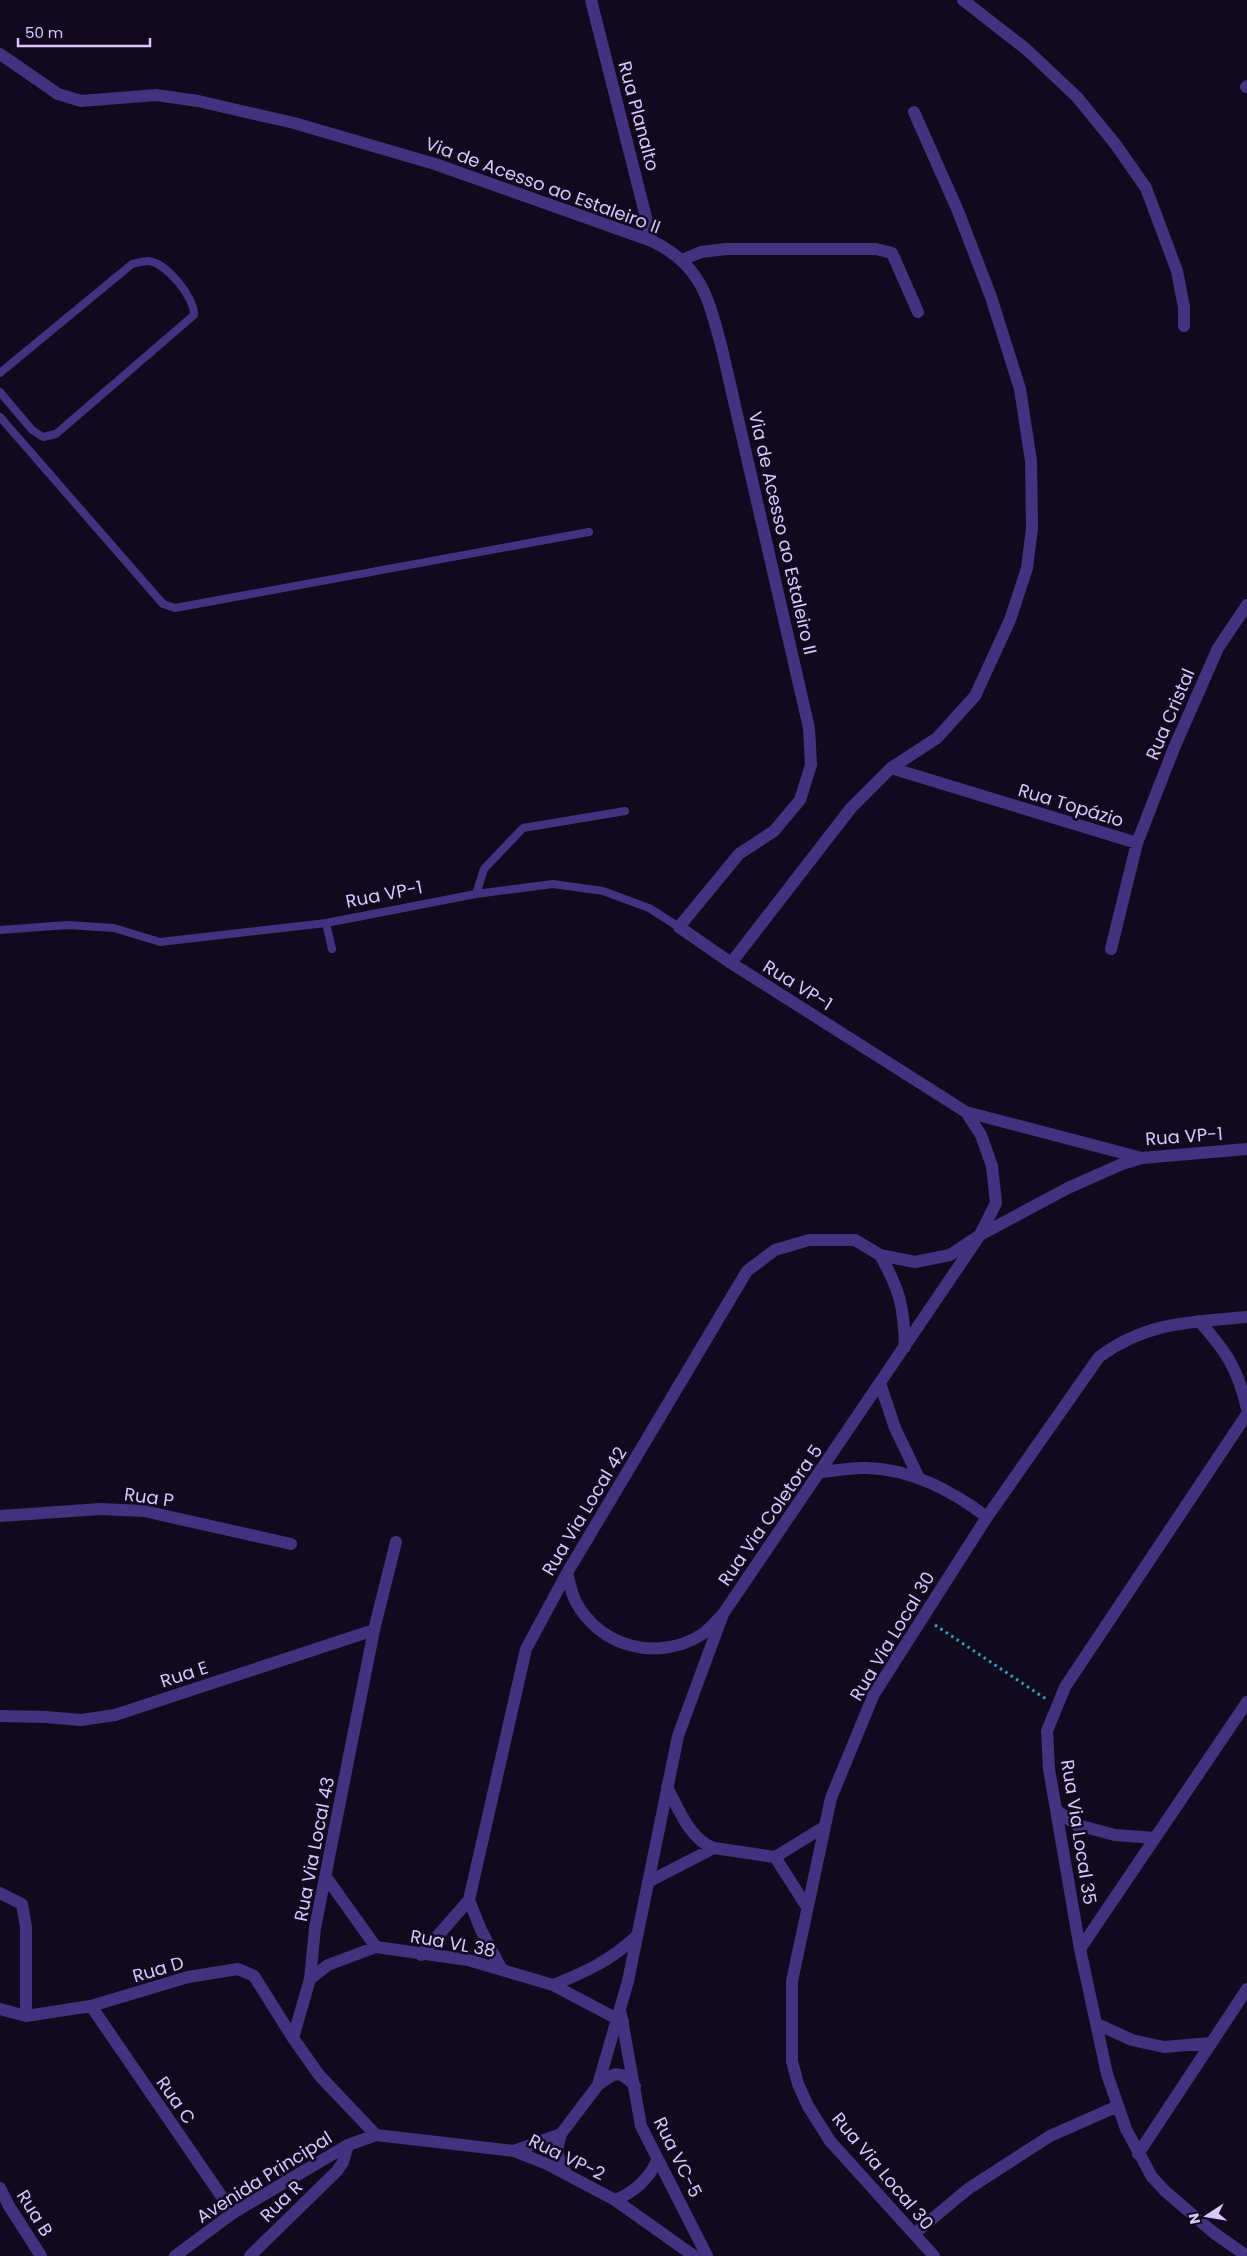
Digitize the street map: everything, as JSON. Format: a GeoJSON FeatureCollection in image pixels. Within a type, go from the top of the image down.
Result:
{"type":"FeatureCollection","features":[{"type":"Feature","properties":{"kind":"street","name":"Rua Planalto"},"geometry":{"type":"LineString","coordinates":[[591,0],[652,241]]}},
{"type":"Feature","properties":{"kind":"street"},"geometry":{"type":"LineString","coordinates":[[964,0],[1026,48],[1077,97],[1116,145],[1146,188],[1177,271],[1184,326]]}},
{"type":"Feature","properties":{"kind":"street","name":"Via de Acesso ao Estaleiro II"},"geometry":{"type":"LineString","coordinates":[[0,54],[58,94],[81,100],[156,95],[198,102],[294,123],[435,164],[652,241],[682,260],[698,279],[709,299],[722,348],[809,728],[811,765],[800,800],[774,831],[740,854],[679,927]]}},
{"type":"Feature","properties":{"kind":"street"},"geometry":{"type":"LineString","coordinates":[[731,963],[851,808],[891,768],[937,738],[975,696],[1010,620],[1027,568],[1032,528],[1031,461],[1020,389],[991,297],[958,211],[914,112]]}},
{"type":"Feature","properties":{"kind":"street"},"geometry":{"type":"LineString","coordinates":[[682,260],[701,252],[726,249],[876,249],[892,253],[918,312]]}},
{"type":"Feature","properties":{"kind":"street","name":"Rua Cristal"},"geometry":{"type":"LineString","coordinates":[[1137,843],[1174,748],[1218,648],[1247,605]]}},
{"type":"Feature","properties":{"kind":"street"},"geometry":{"type":"LineString","coordinates":[[1237,618],[1247,627]]}},
{"type":"Feature","properties":{"kind":"street","name":"Rua Topázio"},"geometry":{"type":"LineString","coordinates":[[891,768],[1137,843],[1111,949]]}},
{"type":"Feature","properties":{"kind":"street","name":"Rua VP-1"},"geometry":{"type":"LineString","coordinates":[[679,927],[731,963],[966,1112],[1142,1158],[1247,1149]]}},
{"type":"Feature","properties":{"kind":"street","name":"Rua Via Coletora 5"},"geometry":{"type":"LineString","coordinates":[[655,1845],[678,1736],[723,1614],[980,1235],[996,1203],[993,1175],[981,1135],[966,1112]]}},
{"type":"Feature","properties":{"kind":"street","name":"Rua Via Coletora 5"},"geometry":{"type":"LineString","coordinates":[[980,1235],[1068,1188],[1122,1164],[1142,1158]]}},
{"type":"Feature","properties":{"kind":"street"},"geometry":{"type":"LineString","coordinates":[[880,1255],[915,1262],[924,1261],[950,1255],[980,1235]]}},
{"type":"Feature","properties":{"kind":"street","name":"Rua Via Local 42"},"geometry":{"type":"LineString","coordinates":[[421,1955],[469,1900],[526,1649],[567,1573],[747,1271],[775,1250],[809,1240],[855,1240],[880,1255]]}},
{"type":"Feature","properties":{"kind":"street"},"geometry":{"type":"LineString","coordinates":[[880,1255],[894,1280],[904,1312],[905,1347]]}},
{"type":"Feature","properties":{"kind":"street","name":"Rua Via Local 30"},"geometry":{"type":"LineString","coordinates":[[934,2256],[830,2141],[808,2106],[798,2084],[792,2061],[792,1981],[831,1798],[874,1694],[987,1517],[1099,1357],[1120,1342],[1148,1330],[1199,1321],[1247,1317]]}},
{"type":"Feature","properties":{"kind":"street"},"geometry":{"type":"LineString","coordinates":[[1199,1321],[1222,1347],[1240,1380],[1247,1409]]}},
{"type":"Feature","properties":{"kind":"street"},"geometry":{"type":"LineString","coordinates":[[880,1383],[895,1428],[919,1478]]}},
{"type":"Feature","properties":{"kind":"street","name":"Rua Via Local 35"},"geometry":{"type":"LineString","coordinates":[[1244,2249],[1214,2233],[1165,2191],[1152,2177],[1126,2129],[1107,2074],[1080,1949],[1049,1769],[1047,1731],[1065,1688],[1247,1414]]}},
{"type":"Feature","properties":{"kind":"street"},"geometry":{"type":"LineString","coordinates":[[821,1472],[867,1468],[919,1478],[962,1499],[987,1517]]}},
{"type":"Feature","properties":{"kind":"street","name":"Rua P"},"geometry":{"type":"LineString","coordinates":[[0,1516],[100,1509],[144,1511],[291,1544]]}},
{"type":"Feature","properties":{"kind":"street","name":"Rua Via Local 43"},"geometry":{"type":"LineString","coordinates":[[293,2038],[310,1979],[316,1928],[374,1630],[396,1542]]}},
{"type":"Feature","properties":{"kind":"street"},"geometry":{"type":"LineString","coordinates":[[567,1573],[575,1601],[593,1625],[617,1642],[646,1650],[675,1647],[702,1635],[723,1614]]}},
{"type":"Feature","properties":{"kind":"street","name":"Rua E"},"geometry":{"type":"LineString","coordinates":[[0,1716],[81,1720],[116,1715],[374,1630]]}},
{"type":"Feature","properties":{"kind":"street"},"geometry":{"type":"LineString","coordinates":[[1080,1949],[1247,1702]]}},
{"type":"Feature","properties":{"kind":"street"},"geometry":{"type":"LineString","coordinates":[[667,1787],[686,1824],[706,1845],[714,1848],[775,1857],[824,1827]]}},
{"type":"Feature","properties":{"kind":"street"},"geometry":{"type":"LineString","coordinates":[[1056,1810],[1077,1825],[1114,1834],[1155,1838]]}},
{"type":"Feature","properties":{"kind":"street","name":"Rua VC-5"},"geometry":{"type":"LineString","coordinates":[[561,2134],[598,2085],[620,2017],[655,1845]]}},
{"type":"Feature","properties":{"kind":"street"},"geometry":{"type":"LineString","coordinates":[[648,1882],[714,1848]]}},
{"type":"Feature","properties":{"kind":"street"},"geometry":{"type":"LineString","coordinates":[[775,1857],[807,1907]]}},
{"type":"Feature","properties":{"kind":"street"},"geometry":{"type":"LineString","coordinates":[[310,1979],[328,1965],[376,1947],[326,1877]]}},
{"type":"Feature","properties":{"kind":"street"},"geometry":{"type":"LineString","coordinates":[[0,1893],[22,1904],[26,1927],[26,2016]]}},
{"type":"Feature","properties":{"kind":"street"},"geometry":{"type":"LineString","coordinates":[[469,1900],[481,1930],[502,1970]]}},
{"type":"Feature","properties":{"kind":"street"},"geometry":{"type":"LineString","coordinates":[[553,1984],[591,1970],[623,1949],[637,1936]]}},
{"type":"Feature","properties":{"kind":"street","name":"Rua VL 38"},"geometry":{"type":"LineString","coordinates":[[376,1947],[421,1955],[468,1960],[553,1984],[620,2017]]}},
{"type":"Feature","properties":{"kind":"street","name":"Rua D"},"geometry":{"type":"LineString","coordinates":[[0,2009],[26,2016],[90,2006],[188,1977],[238,1969],[254,1976],[293,2038]]}},
{"type":"Feature","properties":{"kind":"street"},"geometry":{"type":"LineString","coordinates":[[1138,2154],[1247,1989]]}},
{"type":"Feature","properties":{"kind":"street","name":"Rua C"},"geometry":{"type":"LineString","coordinates":[[90,2006],[233,2213]]}},
{"type":"Feature","properties":{"kind":"street","name":"Rua VC-5"},"geometry":{"type":"LineString","coordinates":[[620,2017],[641,2126],[707,2256]]}},
{"type":"Feature","properties":{"kind":"street"},"geometry":{"type":"LineString","coordinates":[[1097,2024],[1132,2040],[1164,2047],[1211,2043]]}},
{"type":"Feature","properties":{"kind":"street"},"geometry":{"type":"LineString","coordinates":[[293,2038],[319,2075],[376,2135]]}},
{"type":"Feature","properties":{"kind":"street"},"geometry":{"type":"LineString","coordinates":[[598,2085],[612,2074],[619,2074],[624,2075],[634,2086]]}},
{"type":"Feature","properties":{"kind":"street"},"geometry":{"type":"LineString","coordinates":[[914,2234],[968,2189],[1050,2136],[1118,2106]]}},
{"type":"Feature","properties":{"kind":"street"},"geometry":{"type":"LineString","coordinates":[[514,2151],[561,2134]]}},
{"type":"Feature","properties":{"kind":"street"},"geometry":{"type":"LineString","coordinates":[[561,2134],[556,2149],[566,2173]]}},
{"type":"Feature","properties":{"kind":"street","name":"Avenida Principal"},"geometry":{"type":"LineString","coordinates":[[175,2256],[233,2213],[348,2145],[376,2135]]}},
{"type":"Feature","properties":{"kind":"street","name":"Rua VP-2"},"geometry":{"type":"LineString","coordinates":[[376,2135],[514,2151],[566,2173],[615,2200],[694,2256]]}},
{"type":"Feature","properties":{"kind":"street","name":"Rua R"},"geometry":{"type":"LineString","coordinates":[[250,2256],[337,2171],[343,2162],[348,2145]]}},
{"type":"Feature","properties":{"kind":"street"},"geometry":{"type":"LineString","coordinates":[[615,2200],[629,2194],[650,2176],[657,2160]]}},
{"type":"Feature","properties":{"kind":"street","name":"Rua B"},"geometry":{"type":"LineString","coordinates":[[0,2188],[8,2206],[42,2256]]}},
{"type":"Feature","properties":{"kind":"lane"},"geometry":{"type":"LineString","coordinates":[[0,373],[132,264],[148,261],[162,266],[191,297],[195,307],[194,315],[56,434],[43,437],[32,430],[0,392]]}},
{"type":"Feature","properties":{"kind":"lane"},"geometry":{"type":"LineString","coordinates":[[0,417],[163,604],[175,608],[589,532]]}},
{"type":"Feature","properties":{"kind":"lane"},"geometry":{"type":"LineString","coordinates":[[476,894],[484,869],[523,828],[625,811]]}},
{"type":"Feature","properties":{"kind":"lane","name":"Rua VP-1"},"geometry":{"type":"LineString","coordinates":[[0,930],[68,925],[114,928],[160,942],[326,923],[476,894],[553,884],[604,891],[649,908],[679,927]]}},
{"type":"Feature","properties":{"kind":"lane"},"geometry":{"type":"LineString","coordinates":[[326,923],[332,949]]}},
{"type":"Feature","properties":{"kind":"path"},"geometry":{"type":"LineString","coordinates":[[923,1617],[1057,1706]]}}]}
